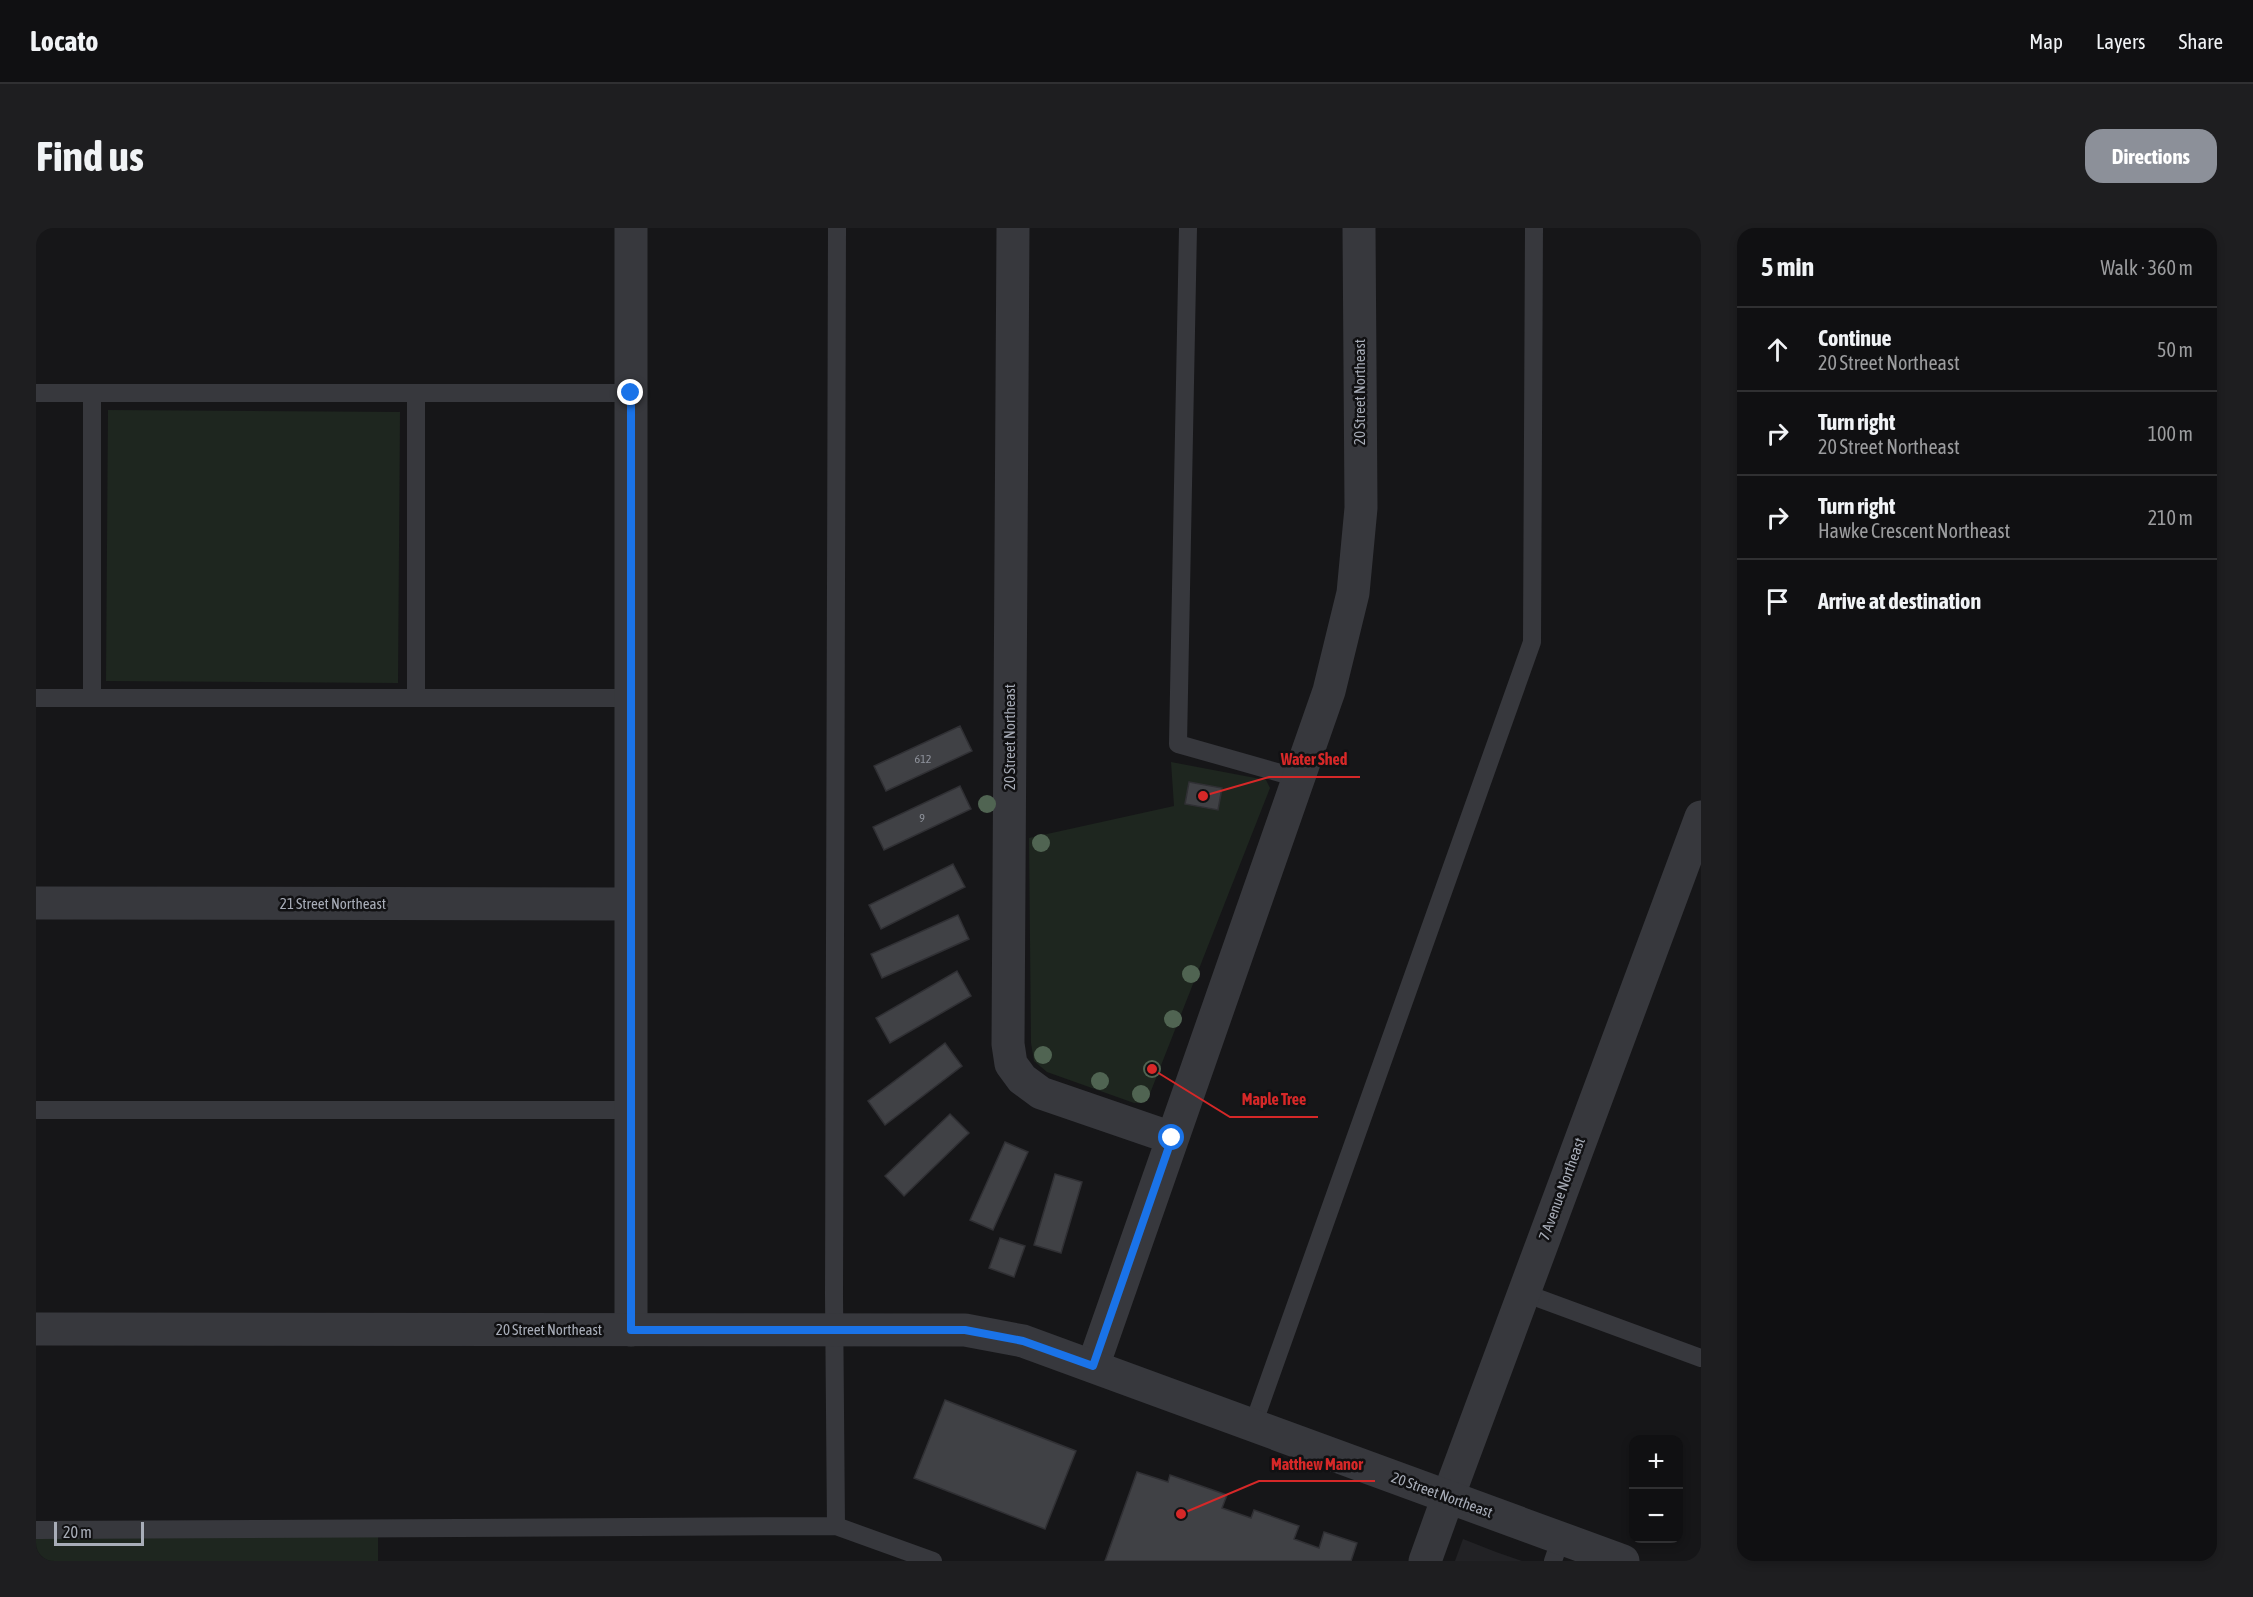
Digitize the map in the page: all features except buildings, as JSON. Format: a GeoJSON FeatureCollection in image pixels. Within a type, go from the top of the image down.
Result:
{"type":"FeatureCollection","features":[{"type":"Feature","properties":{"kind":"street"},"geometry":{"type":"LineString","coordinates":[[631,228],[631,1330]]}},
{"type":"Feature","properties":{"kind":"street","name":"20 Street Northeast"},"geometry":{"type":"LineString","coordinates":[[1013,228],[1008,1044],[1011,1064],[1022,1079],[1041,1093],[1172,1138]]}},
{"type":"Feature","properties":{"kind":"street","name":"20 Street Northeast"},"geometry":{"type":"LineString","coordinates":[[1093,1366],[1329,691],[1353,593],[1360,508],[1359,228]]}},
{"type":"Feature","properties":{"kind":"street","name":"7 Avenue Northeast"},"geometry":{"type":"LineString","coordinates":[[1425,1561],[1701,817]]}},
{"type":"Feature","properties":{"kind":"street","name":"21 Street Northeast"},"geometry":{"type":"LineString","coordinates":[[36,903],[630,904]]}},
{"type":"Feature","properties":{"kind":"street","name":"20 Street Northeast"},"geometry":{"type":"LineString","coordinates":[[36,1329],[965,1330],[1023,1341],[1448,1497],[1557,1550],[1623,1561]]}},
{"type":"Feature","properties":{"kind":"lane"},"geometry":{"type":"LineString","coordinates":[[836,1526],[834,1330],[837,228]]}},
{"type":"Feature","properties":{"kind":"lane"},"geometry":{"type":"LineString","coordinates":[[1188,228],[1178,744],[1298,778]]}},
{"type":"Feature","properties":{"kind":"lane"},"geometry":{"type":"LineString","coordinates":[[1253,1425],[1533,642],[1534,228]]}},
{"type":"Feature","properties":{"kind":"lane"},"geometry":{"type":"LineString","coordinates":[[36,393],[631,393]]}},
{"type":"Feature","properties":{"kind":"lane"},"geometry":{"type":"LineString","coordinates":[[92,393],[92,698]]}},
{"type":"Feature","properties":{"kind":"lane"},"geometry":{"type":"LineString","coordinates":[[416,393],[417,698]]}},
{"type":"Feature","properties":{"kind":"lane"},"geometry":{"type":"LineString","coordinates":[[36,698],[632,698]]}},
{"type":"Feature","properties":{"kind":"lane"},"geometry":{"type":"LineString","coordinates":[[36,1110],[631,1110]]}},
{"type":"Feature","properties":{"kind":"lane"},"geometry":{"type":"LineString","coordinates":[[1524,1293],[1701,1358]]}},
{"type":"Feature","properties":{"kind":"lane"},"geometry":{"type":"LineString","coordinates":[[36,1530],[836,1526],[933,1561]]}},
{"type":"Feature","properties":{"kind":"shaded area"},"geometry":{"type":"Polygon","coordinates":[[[108,410],[400,412],[398,683],[106,681],[108,410]]]}},
{"type":"Feature","properties":{"kind":"shaded area"},"geometry":{"type":"Polygon","coordinates":[[[1171,762],[1266,780],[1270,788],[1149,1096],[1143,1102],[1134,1103],[1047,1072],[1034,1061],[1031,1043],[1029,838],[1174,806],[1171,762]]]}},
{"type":"Feature","properties":{"kind":"shaded area"},"geometry":{"type":"Polygon","coordinates":[[[378,1536],[378,1561],[36,1561],[36,1538],[378,1536]]]}},
{"type":"Feature","properties":{"kind":"shaded area"},"geometry":{"type":"Polygon","coordinates":[[[1463,1539],[1496,1552],[1522,1561],[1455,1561],[1463,1539]]]}},
{"type":"Feature","properties":{"kind":"place","name":"Water Shed"},"geometry":{"type":"Point","coordinates":[1203,796]}},
{"type":"Feature","properties":{"kind":"place","name":"Maple Tree"},"geometry":{"type":"Point","coordinates":[1152,1069]}},
{"type":"Feature","properties":{"kind":"place","name":"Matthew Manor"},"geometry":{"type":"Point","coordinates":[1181,1514]}},
{"type":"Feature","properties":{"kind":"route"},"geometry":{"type":"LineString","coordinates":[[631,393],[631,1330],[965,1330],[1023,1341],[1093,1366],[1172,1138]]}}]}
